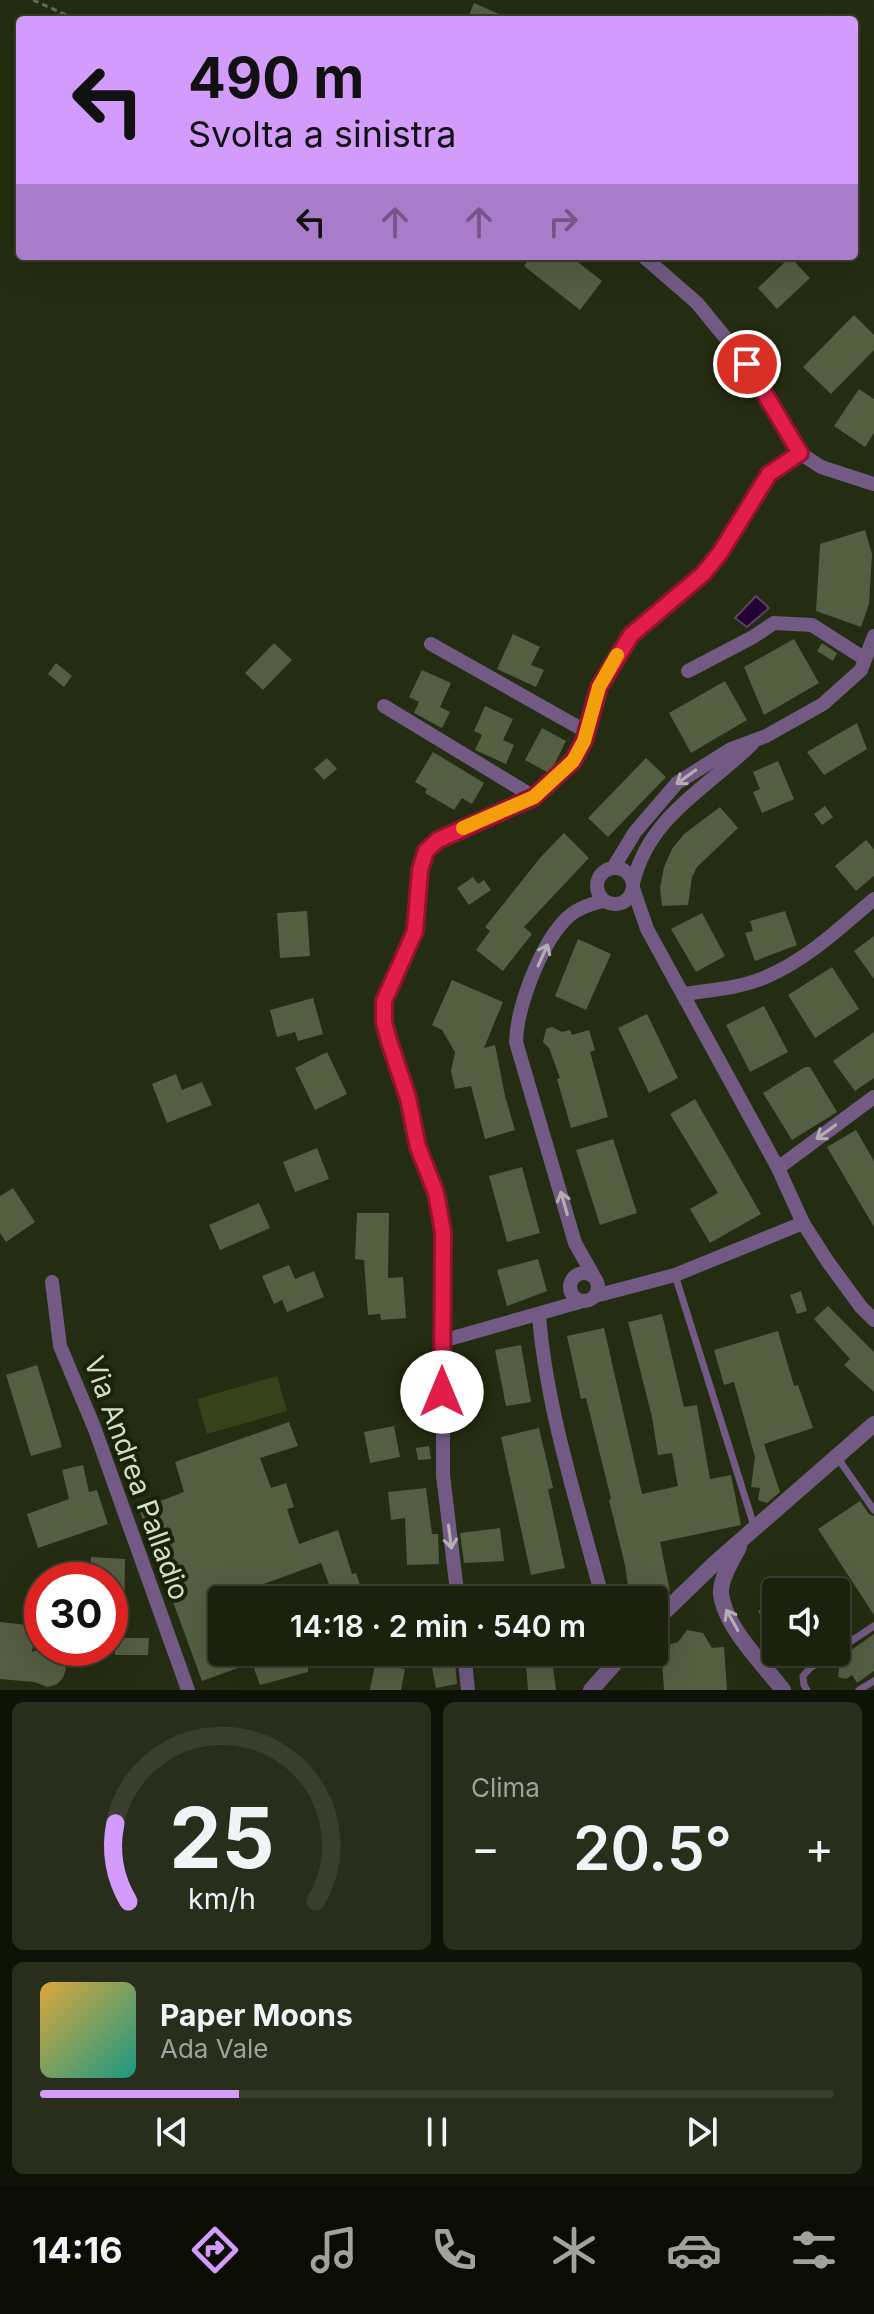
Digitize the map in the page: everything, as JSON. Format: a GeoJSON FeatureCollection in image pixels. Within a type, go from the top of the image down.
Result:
{"type":"FeatureCollection","features":[{"type":"Feature","properties":{"kind":"street"},"geometry":{"type":"LineString","coordinates":[[648,260],[697,303],[747,364],[800,453],[821,467],[874,484]]}},
{"type":"Feature","properties":{"kind":"street"},"geometry":{"type":"LineString","coordinates":[[457,1586],[442,1341],[443,1232],[436,1193],[418,1147],[408,1098],[384,1022],[384,1001],[415,931],[420,870],[426,851],[438,840],[534,797],[573,761],[587,732],[599,687],[631,635],[703,574],[720,553],[769,474],[800,453]]}},
{"type":"Feature","properties":{"kind":"street"},"geometry":{"type":"LineString","coordinates":[[688,671],[774,623],[812,625],[865,659]]}},
{"type":"Feature","properties":{"kind":"street"},"geometry":{"type":"LineString","coordinates":[[647,929],[635,917],[608,903],[597,891],[596,885],[602,873],[613,868],[635,832],[677,783],[731,749],[755,741],[823,704],[861,670],[874,636]]}},
{"type":"Feature","properties":{"kind":"street"},"geometry":{"type":"LineString","coordinates":[[431,644],[587,732]]}},
{"type":"Feature","properties":{"kind":"street"},"geometry":{"type":"LineString","coordinates":[[384,706],[534,797]]}},
{"type":"Feature","properties":{"kind":"street"},"geometry":{"type":"LineString","coordinates":[[589,1298],[599,1287],[575,1243],[520,1056],[516,1033],[520,1011],[550,939],[565,920],[578,910],[628,898],[642,857],[657,829],[677,806],[735,761],[755,741]]}},
{"type":"Feature","properties":{"kind":"street"},"geometry":{"type":"LineString","coordinates":[[613,868],[628,873],[647,929],[778,1168],[803,1223],[868,1303],[874,1320]]}},
{"type":"Feature","properties":{"kind":"street"},"geometry":{"type":"LineString","coordinates":[[683,994],[726,988],[767,977],[813,951],[874,899]]}},
{"type":"Feature","properties":{"kind":"street"},"geometry":{"type":"LineString","coordinates":[[778,1168],[874,1097]]}},
{"type":"Feature","properties":{"kind":"street"},"geometry":{"type":"LineString","coordinates":[[442,1341],[675,1275],[803,1223]]}},
{"type":"Feature","properties":{"kind":"street"},"geometry":{"type":"LineString","coordinates":[[539,1315],[557,1303],[579,1274],[634,1287]]}},
{"type":"Feature","properties":{"kind":"street","name":"Via Andrea Palladio"},"geometry":{"type":"LineString","coordinates":[[52,1282],[60,1346],[94,1427],[188,1690]]}},
{"type":"Feature","properties":{"kind":"street"},"geometry":{"type":"LineString","coordinates":[[570,1289],[575,1297],[589,1298]]}},
{"type":"Feature","properties":{"kind":"street"},"geometry":{"type":"LineString","coordinates":[[539,1315],[541,1347],[599,1586]]}},
{"type":"Feature","properties":{"kind":"street"},"geometry":{"type":"LineString","coordinates":[[668,1609],[872,1429]]}},
{"type":"Feature","properties":{"kind":"street"},"geometry":{"type":"LineString","coordinates":[[721,1592],[725,1575],[741,1542]]}},
{"type":"Feature","properties":{"kind":"street"},"geometry":{"type":"LineString","coordinates":[[698,1580],[714,1584],[721,1592],[728,1618],[783,1690]]}},
{"type":"Feature","properties":{"kind":"street"},"geometry":{"type":"LineString","coordinates":[[465,1666],[468,1690]]}},
{"type":"Feature","properties":{"kind":"street"},"geometry":{"type":"LineString","coordinates":[[591,1690],[610,1666]]}},
{"type":"Feature","properties":{"kind":"lane"},"geometry":{"type":"LineString","coordinates":[[675,1275],[755,1529]]}},
{"type":"Feature","properties":{"kind":"lane"},"geometry":{"type":"LineString","coordinates":[[837,1457],[874,1510]]}},
{"type":"Feature","properties":{"kind":"lane"},"geometry":{"type":"LineString","coordinates":[[850,1641],[874,1626]]}},
{"type":"Feature","properties":{"kind":"lane"},"geometry":{"type":"LineString","coordinates":[[807,1690],[803,1676],[816,1666]]}},
{"type":"Feature","properties":{"kind":"lane"},"geometry":{"type":"LineString","coordinates":[[859,1690],[874,1681]]}},
{"type":"Feature","properties":{"kind":"path"},"geometry":{"type":"LineString","coordinates":[[33,0],[72,16]]}},
{"type":"Feature","properties":{"kind":"green space"},"geometry":{"type":"Polygon","coordinates":[[[277,1376],[287,1411],[207,1434],[197,1399],[277,1376]]]}},
{"type":"Feature","properties":{"kind":"shaded area"},"geometry":{"type":"Polygon","coordinates":[[[756,596],[769,608],[747,627],[735,618],[756,596]]]}},
{"type":"Feature","properties":{"kind":"building"},"geometry":{"type":"Polygon","coordinates":[[[474,3],[504,16],[469,16],[474,3]]]}},
{"type":"Feature","properties":{"kind":"building"},"geometry":{"type":"Polygon","coordinates":[[[529,260],[575,260],[602,281],[580,310],[524,266],[529,260]]]}},
{"type":"Feature","properties":{"kind":"building"},"geometry":{"type":"Polygon","coordinates":[[[787,260],[793,260],[810,278],[777,309],[758,288],[787,260]]]}},
{"type":"Feature","properties":{"kind":"building"},"geometry":{"type":"Polygon","coordinates":[[[854,315],[874,335],[874,350],[831,394],[803,367],[854,315]]]}},
{"type":"Feature","properties":{"kind":"building"},"geometry":{"type":"Polygon","coordinates":[[[859,389],[874,399],[874,433],[865,447],[834,426],[859,389]]]}},
{"type":"Feature","properties":{"kind":"building"},"geometry":{"type":"Polygon","coordinates":[[[865,530],[872,554],[869,604],[861,627],[816,611],[820,544],[865,530]]]}},
{"type":"Feature","properties":{"kind":"building"},"geometry":{"type":"Polygon","coordinates":[[[513,634],[540,647],[531,665],[544,670],[536,687],[497,669],[513,634]]]}},
{"type":"Feature","properties":{"kind":"building"},"geometry":{"type":"Polygon","coordinates":[[[794,639],[819,683],[764,715],[744,667],[794,639]]]}},
{"type":"Feature","properties":{"kind":"building"},"geometry":{"type":"Polygon","coordinates":[[[274,643],[292,660],[263,690],[245,673],[274,643]]]}},
{"type":"Feature","properties":{"kind":"building"},"geometry":{"type":"Polygon","coordinates":[[[822,643],[837,653],[833,661],[817,651],[822,643]]]}},
{"type":"Feature","properties":{"kind":"building"},"geometry":{"type":"Polygon","coordinates":[[[56,663],[72,676],[64,687],[48,674],[56,663]]]}},
{"type":"Feature","properties":{"kind":"building"},"geometry":{"type":"Polygon","coordinates":[[[422,670],[451,683],[440,707],[450,712],[442,728],[414,713],[419,702],[409,697],[422,670]]]}},
{"type":"Feature","properties":{"kind":"building"},"geometry":{"type":"Polygon","coordinates":[[[725,681],[747,720],[691,753],[669,713],[725,681]]]}},
{"type":"Feature","properties":{"kind":"building"},"geometry":{"type":"Polygon","coordinates":[[[485,706],[513,719],[503,740],[514,745],[506,764],[475,750],[482,735],[474,731],[485,706]]]}},
{"type":"Feature","properties":{"kind":"building"},"geometry":{"type":"Polygon","coordinates":[[[857,723],[867,749],[824,775],[807,752],[857,723]]]}},
{"type":"Feature","properties":{"kind":"building"},"geometry":{"type":"Polygon","coordinates":[[[542,728],[566,741],[547,772],[525,760],[542,728]]]}},
{"type":"Feature","properties":{"kind":"building"},"geometry":{"type":"Polygon","coordinates":[[[433,752],[484,783],[472,804],[462,798],[454,810],[425,793],[427,789],[415,782],[433,752]]]}},
{"type":"Feature","properties":{"kind":"building"},"geometry":{"type":"Polygon","coordinates":[[[327,758],[337,769],[324,780],[314,769],[327,758]]]}},
{"type":"Feature","properties":{"kind":"building"},"geometry":{"type":"Polygon","coordinates":[[[646,758],[666,777],[608,837],[588,818],[646,758]]]}},
{"type":"Feature","properties":{"kind":"building"},"geometry":{"type":"Polygon","coordinates":[[[778,761],[794,799],[762,813],[753,792],[760,789],[753,772],[778,761]]]}},
{"type":"Feature","properties":{"kind":"building"},"geometry":{"type":"Polygon","coordinates":[[[825,806],[833,817],[822,825],[814,814],[825,806]]]}},
{"type":"Feature","properties":{"kind":"building"},"geometry":{"type":"Polygon","coordinates":[[[720,807],[738,828],[697,867],[692,877],[688,905],[662,906],[660,888],[672,849],[684,834],[720,807]]]}},
{"type":"Feature","properties":{"kind":"building"},"geometry":{"type":"Polygon","coordinates":[[[564,833],[589,858],[524,927],[532,934],[503,971],[476,950],[490,931],[485,927],[564,833]]]}},
{"type":"Feature","properties":{"kind":"building"},"geometry":{"type":"Polygon","coordinates":[[[866,840],[874,849],[874,876],[856,891],[835,866],[866,840]]]}},
{"type":"Feature","properties":{"kind":"building"},"geometry":{"type":"Polygon","coordinates":[[[473,877],[478,884],[484,880],[491,890],[469,905],[457,888],[473,877]]]}},
{"type":"Feature","properties":{"kind":"building"},"geometry":{"type":"Polygon","coordinates":[[[307,911],[310,956],[280,958],[277,913],[307,911]]]}},
{"type":"Feature","properties":{"kind":"building"},"geometry":{"type":"Polygon","coordinates":[[[785,911],[797,945],[755,961],[745,933],[753,931],[750,921],[785,911]]]}},
{"type":"Feature","properties":{"kind":"building"},"geometry":{"type":"Polygon","coordinates":[[[702,913],[725,956],[696,972],[671,929],[702,913]]]}},
{"type":"Feature","properties":{"kind":"building"},"geometry":{"type":"Polygon","coordinates":[[[874,936],[874,979],[854,951],[874,936]]]}},
{"type":"Feature","properties":{"kind":"building"},"geometry":{"type":"Polygon","coordinates":[[[578,939],[611,954],[586,1010],[555,996],[578,939]]]}},
{"type":"Feature","properties":{"kind":"building"},"geometry":{"type":"Polygon","coordinates":[[[832,967],[859,1009],[815,1038],[788,995],[832,967]]]}},
{"type":"Feature","properties":{"kind":"building"},"geometry":{"type":"Polygon","coordinates":[[[452,980],[503,1002],[484,1048],[495,1045],[515,1130],[485,1139],[471,1086],[455,1089],[451,1071],[455,1052],[442,1030],[432,1025],[452,980]]]}},
{"type":"Feature","properties":{"kind":"building"},"geometry":{"type":"Polygon","coordinates":[[[313,998],[323,1034],[298,1041],[295,1032],[277,1037],[270,1010],[313,998]]]}},
{"type":"Feature","properties":{"kind":"building"},"geometry":{"type":"Polygon","coordinates":[[[764,1006],[788,1052],[750,1072],[726,1025],[764,1006]]]}},
{"type":"Feature","properties":{"kind":"building"},"geometry":{"type":"Polygon","coordinates":[[[647,1014],[678,1078],[649,1093],[618,1028],[647,1014]]]}},
{"type":"Feature","properties":{"kind":"building"},"geometry":{"type":"Polygon","coordinates":[[[552,1027],[562,1032],[570,1030],[572,1035],[589,1030],[595,1050],[590,1052],[608,1117],[571,1128],[557,1079],[560,1078],[549,1048],[543,1042],[546,1029],[552,1027]]]}},
{"type":"Feature","properties":{"kind":"building"},"geometry":{"type":"Polygon","coordinates":[[[874,1032],[874,1078],[855,1091],[833,1061],[874,1032]]]}},
{"type":"Feature","properties":{"kind":"building"},"geometry":{"type":"Polygon","coordinates":[[[327,1052],[347,1094],[315,1110],[295,1068],[327,1052]]]}},
{"type":"Feature","properties":{"kind":"building"},"geometry":{"type":"Polygon","coordinates":[[[805,1067],[810,1067],[837,1112],[792,1140],[763,1093],[805,1067]]]}},
{"type":"Feature","properties":{"kind":"building"},"geometry":{"type":"Polygon","coordinates":[[[176,1074],[182,1090],[202,1082],[212,1105],[167,1123],[152,1084],[176,1074]]]}},
{"type":"Feature","properties":{"kind":"building"},"geometry":{"type":"Polygon","coordinates":[[[695,1099],[761,1214],[710,1243],[690,1209],[718,1193],[670,1114],[695,1099]]]}},
{"type":"Feature","properties":{"kind":"building"},"geometry":{"type":"Polygon","coordinates":[[[856,1130],[874,1161],[874,1227],[827,1147],[856,1130]]]}},
{"type":"Feature","properties":{"kind":"building"},"geometry":{"type":"Polygon","coordinates":[[[613,1139],[637,1213],[600,1225],[576,1150],[613,1139]]]}},
{"type":"Feature","properties":{"kind":"building"},"geometry":{"type":"Polygon","coordinates":[[[317,1148],[329,1179],[295,1192],[283,1162],[317,1148]]]}},
{"type":"Feature","properties":{"kind":"building"},"geometry":{"type":"Polygon","coordinates":[[[522,1167],[540,1233],[507,1242],[489,1176],[522,1167]]]}},
{"type":"Feature","properties":{"kind":"building"},"geometry":{"type":"Polygon","coordinates":[[[13,1188],[35,1222],[6,1242],[0,1233],[0,1196],[13,1188]]]}},
{"type":"Feature","properties":{"kind":"building"},"geometry":{"type":"Polygon","coordinates":[[[259,1203],[270,1228],[220,1250],[209,1225],[259,1203]]]}},
{"type":"Feature","properties":{"kind":"building"},"geometry":{"type":"Polygon","coordinates":[[[357,1213],[389,1213],[388,1278],[403,1277],[406,1318],[381,1320],[380,1314],[368,1315],[364,1260],[355,1259],[357,1213]]]}},
{"type":"Feature","properties":{"kind":"building"},"geometry":{"type":"Polygon","coordinates":[[[538,1259],[547,1291],[507,1306],[497,1270],[538,1259]]]}},
{"type":"Feature","properties":{"kind":"building"},"geometry":{"type":"Polygon","coordinates":[[[289,1265],[295,1279],[314,1271],[324,1297],[287,1312],[282,1300],[274,1304],[262,1276],[289,1265]]]}},
{"type":"Feature","properties":{"kind":"building"},"geometry":{"type":"Polygon","coordinates":[[[801,1291],[807,1311],[797,1314],[790,1295],[801,1291]]]}},
{"type":"Feature","properties":{"kind":"building"},"geometry":{"type":"Polygon","coordinates":[[[828,1306],[874,1352],[874,1392],[844,1365],[850,1359],[814,1319],[828,1306]]]}},
{"type":"Feature","properties":{"kind":"building"},"geometry":{"type":"Polygon","coordinates":[[[662,1314],[684,1407],[697,1405],[710,1479],[731,1475],[741,1525],[660,1542],[670,1591],[668,1591],[668,1586],[628,1586],[611,1499],[586,1398],[581,1399],[567,1336],[604,1328],[642,1494],[678,1486],[672,1453],[658,1455],[652,1417],[628,1322],[662,1314]]]}},
{"type":"Feature","properties":{"kind":"building"},"geometry":{"type":"Polygon","coordinates":[[[778,1331],[794,1386],[798,1385],[813,1428],[764,1444],[780,1492],[767,1503],[758,1500],[760,1488],[751,1487],[755,1457],[734,1382],[724,1385],[714,1350],[778,1331]]]}},
{"type":"Feature","properties":{"kind":"building"},"geometry":{"type":"Polygon","coordinates":[[[521,1345],[531,1402],[506,1406],[495,1350],[521,1345]]]}},
{"type":"Feature","properties":{"kind":"building"},"geometry":{"type":"Polygon","coordinates":[[[37,1365],[62,1447],[31,1456],[6,1375],[37,1365]]]}},
{"type":"Feature","properties":{"kind":"building"},"geometry":{"type":"Polygon","coordinates":[[[289,1422],[298,1446],[260,1458],[271,1488],[286,1483],[294,1507],[287,1509],[299,1544],[338,1530],[352,1574],[356,1573],[360,1586],[330,1586],[321,1563],[261,1586],[208,1586],[208,1666],[244,1666],[202,1681],[139,1509],[184,1492],[175,1462],[289,1422]]]}},
{"type":"Feature","properties":{"kind":"building"},"geometry":{"type":"Polygon","coordinates":[[[394,1426],[400,1457],[370,1463],[364,1432],[394,1426]]]}},
{"type":"Feature","properties":{"kind":"building"},"geometry":{"type":"Polygon","coordinates":[[[539,1428],[553,1488],[548,1489],[565,1568],[531,1575],[501,1437],[539,1428]]]}},
{"type":"Feature","properties":{"kind":"building"},"geometry":{"type":"Polygon","coordinates":[[[429,1446],[431,1459],[418,1460],[416,1448],[429,1446]]]}},
{"type":"Feature","properties":{"kind":"building"},"geometry":{"type":"Polygon","coordinates":[[[83,1465],[89,1492],[97,1490],[108,1524],[38,1548],[27,1514],[69,1499],[62,1470],[83,1465]]]}},
{"type":"Feature","properties":{"kind":"building"},"geometry":{"type":"Polygon","coordinates":[[[426,1488],[432,1534],[438,1534],[439,1564],[407,1565],[405,1518],[391,1520],[388,1492],[426,1488]]]}},
{"type":"Feature","properties":{"kind":"building"},"geometry":{"type":"Polygon","coordinates":[[[860,1501],[874,1516],[874,1615],[850,1578],[818,1529],[860,1501]]]}},
{"type":"Feature","properties":{"kind":"building"},"geometry":{"type":"Polygon","coordinates":[[[500,1528],[504,1561],[464,1563],[460,1533],[500,1528]]]}},
{"type":"Feature","properties":{"kind":"building"},"geometry":{"type":"Polygon","coordinates":[[[91,1557],[125,1559],[125,1562],[91,1562],[91,1557]]]}},
{"type":"Feature","properties":{"kind":"building"},"geometry":{"type":"Polygon","coordinates":[[[0,1622],[24,1625],[24,1666],[65,1666],[66,1669],[57,1684],[48,1687],[34,1682],[0,1679],[0,1622]]]}},
{"type":"Feature","properties":{"kind":"building"},"geometry":{"type":"Polygon","coordinates":[[[687,1630],[703,1633],[712,1648],[724,1647],[727,1690],[664,1690],[662,1666],[668,1666],[668,1645],[678,1642],[687,1630]]]}},
{"type":"Feature","properties":{"kind":"building"},"geometry":{"type":"Polygon","coordinates":[[[874,1634],[874,1671],[857,1683],[852,1675],[846,1679],[838,1677],[839,1668],[850,1666],[850,1651],[874,1634]]]}},
{"type":"Feature","properties":{"kind":"building"},"geometry":{"type":"Polygon","coordinates":[[[128,1638],[149,1638],[148,1655],[128,1655],[128,1638]]]}},
{"type":"Feature","properties":{"kind":"building"},"geometry":{"type":"Polygon","coordinates":[[[253,1666],[308,1666],[308,1672],[260,1685],[253,1666]]]}},
{"type":"Feature","properties":{"kind":"building"},"geometry":{"type":"Polygon","coordinates":[[[375,1666],[405,1669],[401,1690],[370,1690],[375,1666]]]}},
{"type":"Feature","properties":{"kind":"building"},"geometry":{"type":"Polygon","coordinates":[[[432,1666],[455,1666],[457,1684],[436,1688],[432,1666]]]}},
{"type":"Feature","properties":{"kind":"building"},"geometry":{"type":"Polygon","coordinates":[[[526,1666],[553,1666],[556,1690],[528,1690],[526,1666]]]}},
{"type":"Feature","properties":{"kind":"slow traffic"},"geometry":{"type":"LineString","coordinates":[[463,828],[534,797],[573,761],[584,741],[599,687],[617,655]]}},
{"type":"Feature","properties":{"kind":"route"},"geometry":{"type":"LineString","coordinates":[[442,1392],[443,1232],[436,1193],[418,1147],[408,1098],[384,1022],[384,1001],[415,931],[420,870],[426,851],[438,840],[534,797],[573,761],[584,741],[599,687],[631,635],[703,574],[720,553],[769,474],[800,453],[747,364]]}}]}
